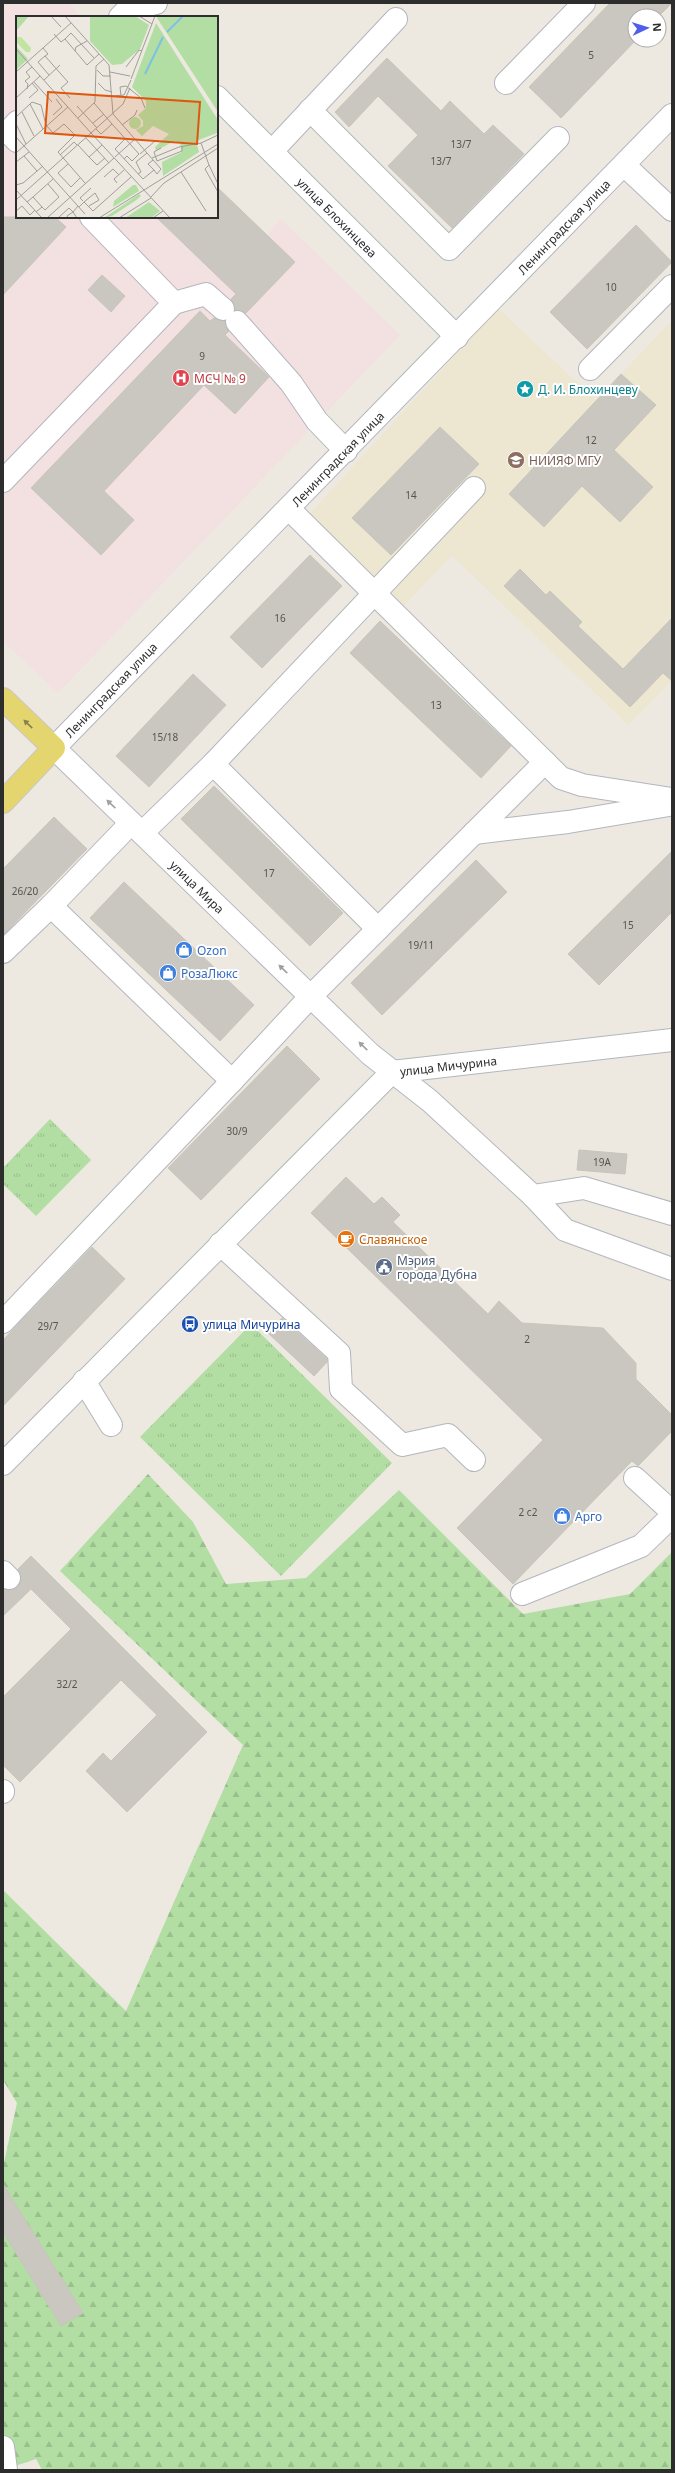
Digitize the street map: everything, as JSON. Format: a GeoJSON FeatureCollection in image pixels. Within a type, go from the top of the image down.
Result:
{"type":"FeatureCollection","features":[{"type":"Feature","properties":{"kind":"main road","name":"улица Мира"},"geometry":{"type":"LineString","coordinates":[[3,699],[54,748]]}},
{"type":"Feature","properties":{"kind":"main road","name":"Ленинградская улица"},"geometry":{"type":"LineString","coordinates":[[3,802],[54,748]]}},
{"type":"Feature","properties":{"kind":"street"},"geometry":{"type":"LineString","coordinates":[[125,12],[156,3]]}},
{"type":"Feature","properties":{"kind":"street"},"geometry":{"type":"LineString","coordinates":[[506,83],[584,3]]}},
{"type":"Feature","properties":{"kind":"street"},"geometry":{"type":"LineString","coordinates":[[273,150],[396,19]]}},
{"type":"Feature","properties":{"kind":"street","name":"улица Блохинцева"},"geometry":{"type":"LineString","coordinates":[[218,98],[273,150],[458,337]]}},
{"type":"Feature","properties":{"kind":"street"},"geometry":{"type":"LineString","coordinates":[[310,110],[449,249],[558,138]]}},
{"type":"Feature","properties":{"kind":"street","name":"Ленинградская улица"},"geometry":{"type":"LineString","coordinates":[[54,748],[458,337],[672,115]]}},
{"type":"Feature","properties":{"kind":"street"},"geometry":{"type":"LineString","coordinates":[[16,123],[8,132],[16,140]]}},
{"type":"Feature","properties":{"kind":"street"},"geometry":{"type":"LineString","coordinates":[[624,165],[672,210]]}},
{"type":"Feature","properties":{"kind":"street"},"geometry":{"type":"LineString","coordinates":[[92,218],[174,303]]}},
{"type":"Feature","properties":{"kind":"street"},"geometry":{"type":"LineString","coordinates":[[590,369],[672,286]]}},
{"type":"Feature","properties":{"kind":"street"},"geometry":{"type":"LineString","coordinates":[[3,481],[174,303],[206,294],[230,315],[290,383],[317,421],[346,451]]}},
{"type":"Feature","properties":{"kind":"street"},"geometry":{"type":"LineString","coordinates":[[3,952],[136,828],[212,764],[474,488]]}},
{"type":"Feature","properties":{"kind":"street"},"geometry":{"type":"LineString","coordinates":[[289,509],[561,778],[582,786],[672,799]]}},
{"type":"Feature","properties":{"kind":"street","name":"улица Мира"},"geometry":{"type":"LineString","coordinates":[[54,748],[311,996],[392,1072],[423,1095],[533,1196],[565,1230],[672,1269]]}},
{"type":"Feature","properties":{"kind":"street"},"geometry":{"type":"LineString","coordinates":[[5,1316],[232,1081],[311,996],[545,762]]}},
{"type":"Feature","properties":{"kind":"street"},"geometry":{"type":"LineString","coordinates":[[212,764],[378,929]]}},
{"type":"Feature","properties":{"kind":"street"},"geometry":{"type":"LineString","coordinates":[[474,833],[568,822],[672,804]]}},
{"type":"Feature","properties":{"kind":"street"},"geometry":{"type":"LineString","coordinates":[[51,906],[232,1081]]}},
{"type":"Feature","properties":{"kind":"street","name":"улица Мичурина"},"geometry":{"type":"LineString","coordinates":[[4,1461],[392,1072],[672,1042]]}},
{"type":"Feature","properties":{"kind":"street"},"geometry":{"type":"LineString","coordinates":[[533,1196],[584,1188],[672,1214]]}},
{"type":"Feature","properties":{"kind":"street"},"geometry":{"type":"LineString","coordinates":[[220,1244],[339,1353],[341,1389],[402,1445],[448,1435],[474,1460]]}},
{"type":"Feature","properties":{"kind":"street"},"geometry":{"type":"LineString","coordinates":[[84,1381],[111,1425]]}},
{"type":"Feature","properties":{"kind":"street"},"geometry":{"type":"LineString","coordinates":[[635,1478],[672,1512]]}},
{"type":"Feature","properties":{"kind":"street"},"geometry":{"type":"LineString","coordinates":[[522,1594],[642,1546],[672,1516]]}},
{"type":"Feature","properties":{"kind":"street"},"geometry":{"type":"LineString","coordinates":[[3,2447],[6,2470]]}},
{"type":"Feature","properties":{"kind":"shaded area","name":"МСЧ № 9"},"geometry":{"type":"Polygon","coordinates":[[[3,3],[68,3],[81,16],[16,16],[16,218],[218,217],[267,235],[281,219],[400,335],[58,693],[3,641],[3,3]]]}},
{"type":"Feature","properties":{"kind":"shaded area","name":"НИИЯФ МГУ"},"geometry":{"type":"Polygon","coordinates":[[[498,308],[596,400],[672,320],[672,681],[628,725],[452,556],[400,610],[305,519],[498,308]]]}},
{"type":"Feature","properties":{"kind":"green space"},"geometry":{"type":"Polygon","coordinates":[[[50,1119],[91,1160],[36,1216],[3,1184],[3,1168],[50,1119]]]}},
{"type":"Feature","properties":{"kind":"green space"},"geometry":{"type":"Polygon","coordinates":[[[251,1324],[392,1463],[281,1576],[140,1437],[251,1324]]]}},
{"type":"Feature","properties":{"kind":"green space"},"geometry":{"type":"Polygon","coordinates":[[[148,1474],[193,1522],[226,1584],[306,1578],[399,1490],[523,1614],[630,1594],[672,1552],[672,2470],[42,2470],[36,2459],[3,2470],[3,2167],[17,2103],[3,2080],[3,1890],[126,2011],[243,1745],[60,1571],[148,1474]]]}},
{"type":"Feature","properties":{"kind":"building"},"geometry":{"type":"Polygon","coordinates":[[[610,3],[672,3],[667,8],[627,8],[627,48],[628,48],[561,118],[529,87],[610,3]]]}},
{"type":"Feature","properties":{"kind":"building"},"geometry":{"type":"Polygon","coordinates":[[[387,58],[441,111],[450,101],[484,134],[493,125],[524,154],[452,228],[388,166],[418,135],[378,96],[349,127],[335,112],[387,58]]]}},
{"type":"Feature","properties":{"kind":"building"},"geometry":{"type":"Polygon","coordinates":[[[218,188],[295,262],[246,313],[235,310],[231,299],[236,294],[157,218],[218,218],[218,188]]]}},
{"type":"Feature","properties":{"kind":"building"},"geometry":{"type":"Polygon","coordinates":[[[3,217],[56,218],[66,227],[3,295],[3,217]]]}},
{"type":"Feature","properties":{"kind":"building"},"geometry":{"type":"Polygon","coordinates":[[[636,225],[672,262],[587,349],[550,312],[636,225]]]}},
{"type":"Feature","properties":{"kind":"building"},"geometry":{"type":"Polygon","coordinates":[[[102,275],[125,296],[111,312],[88,290],[102,275]]]}},
{"type":"Feature","properties":{"kind":"building"},"geometry":{"type":"Polygon","coordinates":[[[200,311],[210,321],[214,318],[225,321],[229,331],[225,335],[269,377],[235,414],[204,385],[104,491],[134,520],[101,555],[31,488],[200,311]]]}},
{"type":"Feature","properties":{"kind":"building"},"geometry":{"type":"Polygon","coordinates":[[[621,374],[656,405],[614,450],[653,487],[620,522],[582,486],[544,527],[509,494],[621,374]]]}},
{"type":"Feature","properties":{"kind":"building"},"geometry":{"type":"Polygon","coordinates":[[[440,427],[479,464],[391,555],[352,518],[440,427]]]}},
{"type":"Feature","properties":{"kind":"building"},"geometry":{"type":"Polygon","coordinates":[[[310,555],[342,586],[262,668],[230,637],[310,555]]]}},
{"type":"Feature","properties":{"kind":"building"},"geometry":{"type":"Polygon","coordinates":[[[520,569],[546,595],[550,591],[582,622],[578,626],[623,669],[672,618],[672,681],[663,673],[630,707],[504,586],[520,569]]]}},
{"type":"Feature","properties":{"kind":"building"},"geometry":{"type":"Polygon","coordinates":[[[380,621],[511,746],[481,778],[350,653],[380,621]]]}},
{"type":"Feature","properties":{"kind":"building"},"geometry":{"type":"Polygon","coordinates":[[[193,674],[226,705],[149,787],[116,756],[193,674]]]}},
{"type":"Feature","properties":{"kind":"building"},"geometry":{"type":"Polygon","coordinates":[[[214,786],[343,913],[310,946],[181,819],[214,786]]]}},
{"type":"Feature","properties":{"kind":"building"},"geometry":{"type":"Polygon","coordinates":[[[54,817],[87,849],[3,935],[3,869],[54,817]]]}},
{"type":"Feature","properties":{"kind":"building"},"geometry":{"type":"Polygon","coordinates":[[[672,851],[672,912],[599,985],[568,954],[672,851]]]}},
{"type":"Feature","properties":{"kind":"building"},"geometry":{"type":"Polygon","coordinates":[[[476,860],[507,892],[382,1015],[351,983],[476,860]]]}},
{"type":"Feature","properties":{"kind":"building"},"geometry":{"type":"Polygon","coordinates":[[[124,882],[254,1005],[220,1041],[90,918],[124,882]]]}},
{"type":"Feature","properties":{"kind":"building"},"geometry":{"type":"Polygon","coordinates":[[[287,1046],[320,1079],[201,1200],[168,1168],[287,1046]]]}},
{"type":"Feature","properties":{"kind":"building"},"geometry":{"type":"Polygon","coordinates":[[[579,1150],[627,1154],[625,1174],[577,1170],[579,1150]]]}},
{"type":"Feature","properties":{"kind":"building"},"geometry":{"type":"Polygon","coordinates":[[[346,1177],[374,1204],[382,1197],[400,1215],[393,1222],[488,1314],[499,1301],[522,1323],[603,1328],[636,1363],[636,1379],[672,1415],[672,1431],[638,1466],[632,1461],[513,1584],[457,1528],[543,1440],[311,1213],[346,1177]]]}},
{"type":"Feature","properties":{"kind":"building"},"geometry":{"type":"Polygon","coordinates":[[[92,1247],[125,1279],[3,1406],[3,1340],[92,1247]]]}},
{"type":"Feature","properties":{"kind":"building"},"geometry":{"type":"Polygon","coordinates":[[[282,1318],[327,1359],[327,1362],[314,1376],[268,1333],[282,1318]]]}},
{"type":"Feature","properties":{"kind":"building"},"geometry":{"type":"Polygon","coordinates":[[[31,1556],[207,1732],[127,1812],[86,1771],[103,1753],[111,1761],[157,1715],[121,1680],[20,1782],[3,1765],[3,1697],[71,1629],[31,1589],[3,1616],[3,1589],[12,1590],[18,1587],[21,1575],[18,1569],[31,1556]]]}},
{"type":"Feature","properties":{"kind":"building"},"geometry":{"type":"Polygon","coordinates":[[[3,2184],[83,2313],[61,2326],[3,2232],[3,2184]]]}},
{"type":"Feature","properties":{"kind":"place","name":"МСЧ № 9"},"geometry":{"type":"Point","coordinates":[181,378]}},
{"type":"Feature","properties":{"kind":"place","name":"Д. И. Блохинцеву"},"geometry":{"type":"Point","coordinates":[525,389]}},
{"type":"Feature","properties":{"kind":"place","name":"НИИЯФ МГУ"},"geometry":{"type":"Point","coordinates":[516,460]}},
{"type":"Feature","properties":{"kind":"place","name":"Ozon"},"geometry":{"type":"Point","coordinates":[184,950]}},
{"type":"Feature","properties":{"kind":"place","name":"РозаЛюкс"},"geometry":{"type":"Point","coordinates":[168,973]}},
{"type":"Feature","properties":{"kind":"place","name":"Славянское"},"geometry":{"type":"Point","coordinates":[346,1239]}},
{"type":"Feature","properties":{"kind":"place","name":"Мэрия города Дубна"},"geometry":{"type":"Point","coordinates":[384,1267]}},
{"type":"Feature","properties":{"kind":"place","name":"улица Мичурина"},"geometry":{"type":"Point","coordinates":[190,1324]}},
{"type":"Feature","properties":{"kind":"place","name":"Арго"},"geometry":{"type":"Point","coordinates":[562,1516]}}]}
